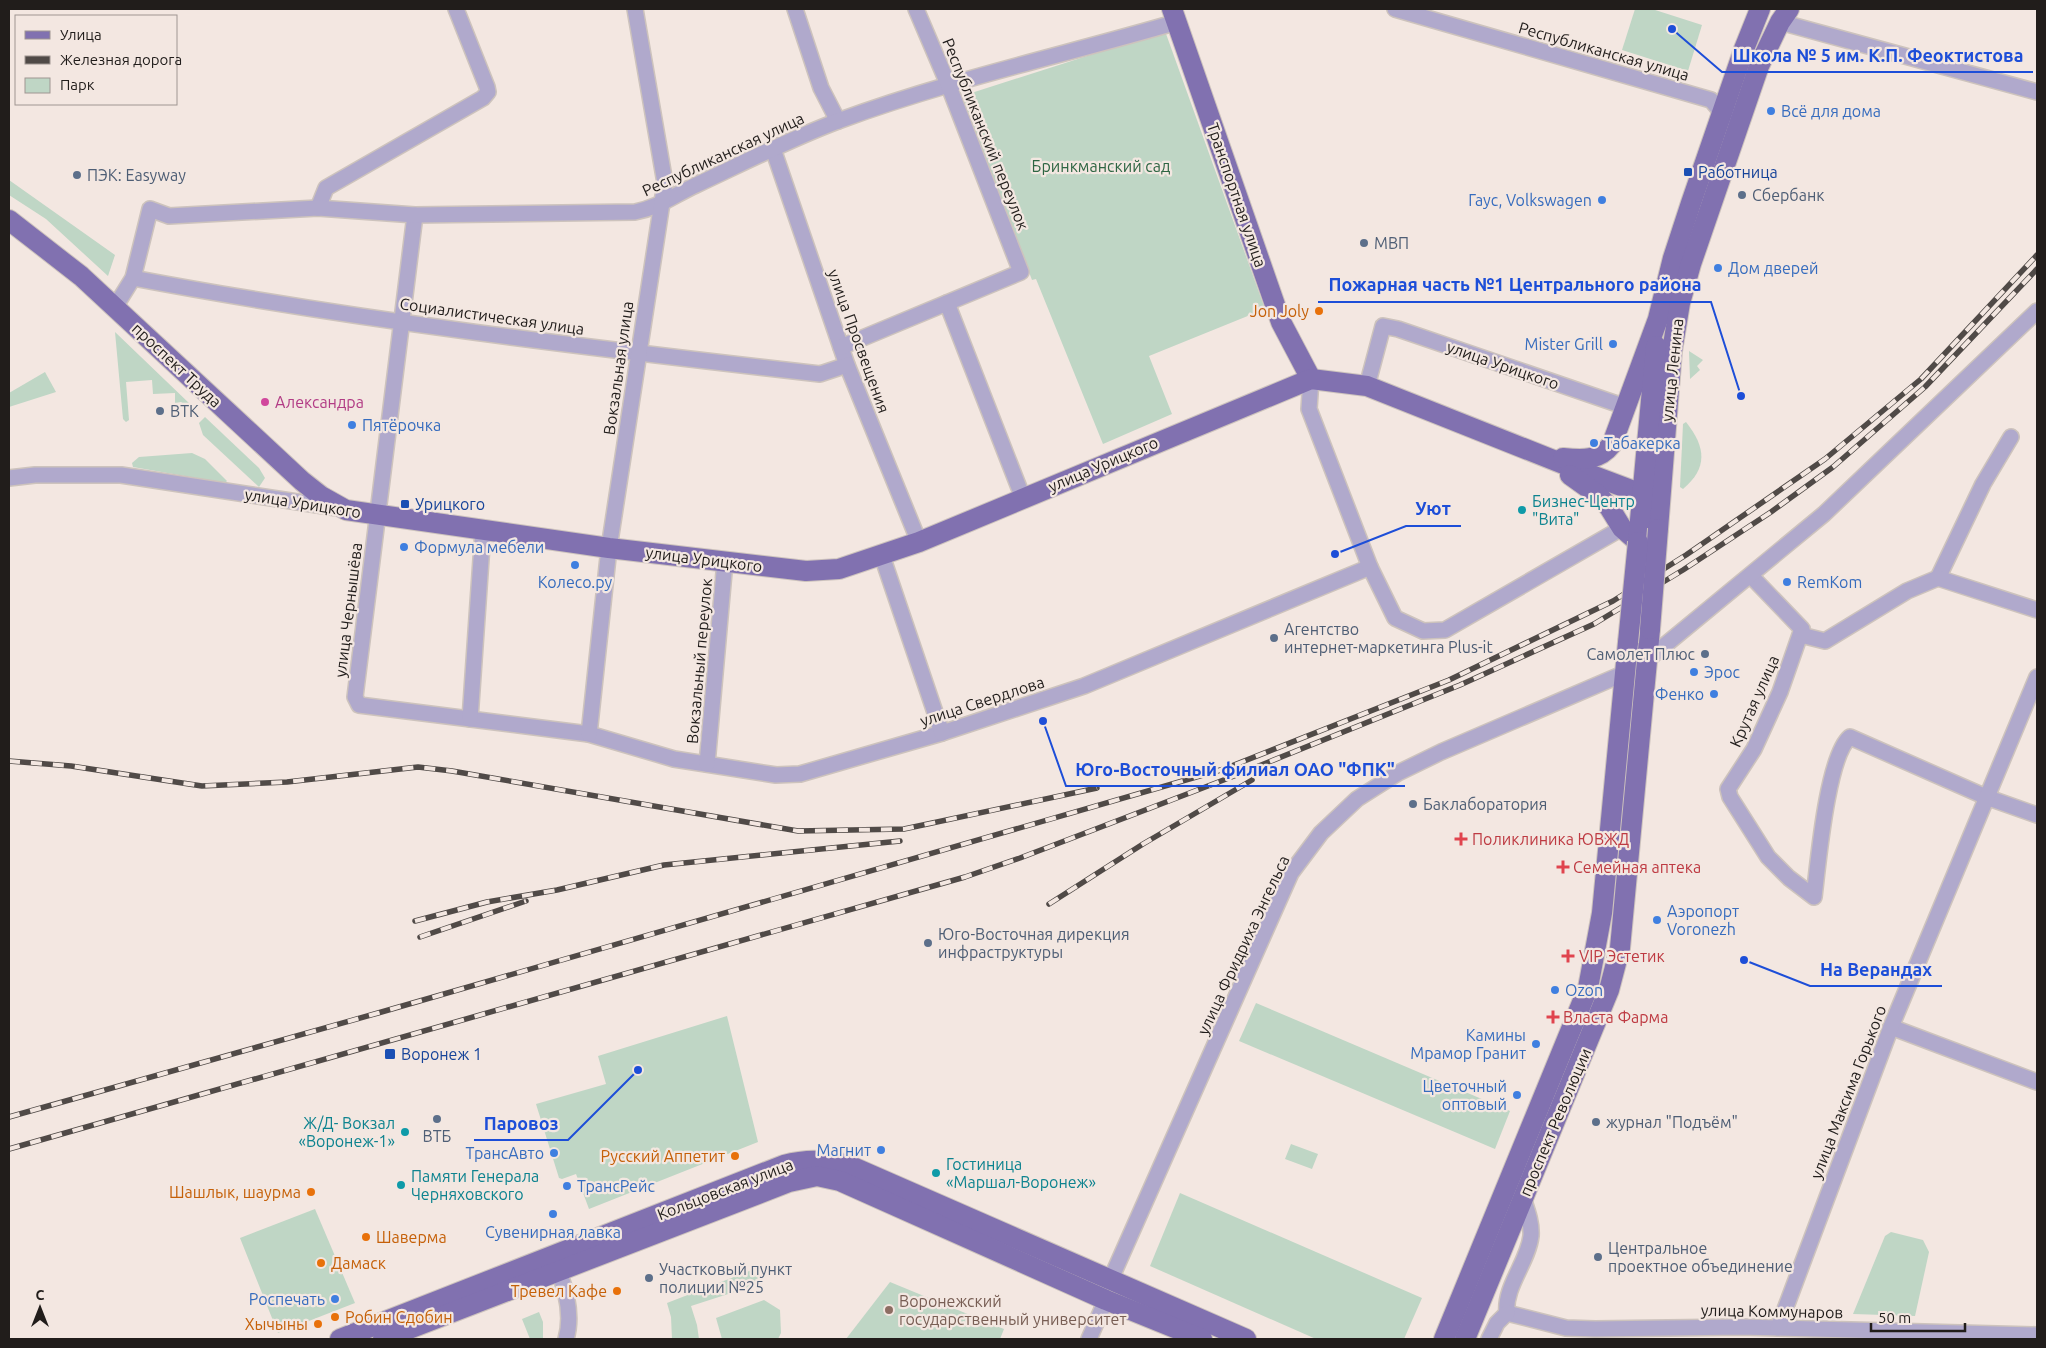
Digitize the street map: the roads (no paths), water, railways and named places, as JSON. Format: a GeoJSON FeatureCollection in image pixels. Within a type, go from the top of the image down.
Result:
{"type":"FeatureCollection","features":[{"type":"Feature","properties":{"kind":"main road","name":"улица Ленина"},"geometry":{"type":"LineString","coordinates":[[1625,673],[1638,542],[1650,495],[1677,317],[1731,115],[1744,49],[1760,9]]}},
{"type":"Feature","properties":{"kind":"main road","name":"улица Ленина"},"geometry":{"type":"LineString","coordinates":[[1546,457],[1584,460],[1600,455],[1612,444],[1658,320],[1673,258],[1731,115],[1785,15]]}},
{"type":"Feature","properties":{"kind":"main road","name":"Транспортная улица"},"geometry":{"type":"LineString","coordinates":[[1175,16],[1281,322],[1311,378]]}},
{"type":"Feature","properties":{"kind":"main road","name":"проспект Труда"},"geometry":{"type":"LineString","coordinates":[[9,220],[77,272],[302,481],[320,496],[346,510]]}},
{"type":"Feature","properties":{"kind":"main road","name":"улица Ленина"},"geometry":{"type":"LineString","coordinates":[[1647,660],[1658,529],[1650,495],[1658,320]]}},
{"type":"Feature","properties":{"kind":"main road"},"geometry":{"type":"LineString","coordinates":[[1311,378],[1367,386],[1546,457],[1650,495]]}},
{"type":"Feature","properties":{"kind":"main road","name":"улица Урицкого"},"geometry":{"type":"LineString","coordinates":[[346,510],[609,548],[814,570],[839,569],[919,542],[1311,378]]}},
{"type":"Feature","properties":{"kind":"main road"},"geometry":{"type":"LineString","coordinates":[[1546,457],[1598,495],[1609,507],[1622,528],[1638,542]]}},
{"type":"Feature","properties":{"kind":"main road","name":"проспект Революции"},"geometry":{"type":"LineString","coordinates":[[1465,1339],[1609,990],[1620,948],[1647,660]]}},
{"type":"Feature","properties":{"kind":"main road","name":"проспект Революции"},"geometry":{"type":"LineString","coordinates":[[1444,1339],[1588,988],[1602,913],[1625,673]]}},
{"type":"Feature","properties":{"kind":"main road","name":"Кольцовская улица"},"geometry":{"type":"LineString","coordinates":[[340,1339],[390,1333],[556,1264],[784,1165],[802,1160],[821,1160],[846,1164],[1108,1290],[1202,1339]]}},
{"type":"Feature","properties":{"kind":"main road","name":"Кольцовская улица"},"geometry":{"type":"LineString","coordinates":[[1108,1290],[1246,1339]]}},
{"type":"Feature","properties":{"kind":"street"},"geometry":{"type":"LineString","coordinates":[[318,208],[326,188],[483,98],[488,92],[456,9]]}},
{"type":"Feature","properties":{"kind":"street","name":"Вокзальная улица"},"geometry":{"type":"LineString","coordinates":[[589,734],[609,548],[660,205],[665,183],[635,9]]}},
{"type":"Feature","properties":{"kind":"street"},"geometry":{"type":"LineString","coordinates":[[794,9],[822,88],[838,121]]}},
{"type":"Feature","properties":{"kind":"street","name":"Республиканский переулок"},"geometry":{"type":"LineString","coordinates":[[916,9],[948,84],[1021,272],[947,303]]}},
{"type":"Feature","properties":{"kind":"street","name":"Республиканская улица"},"geometry":{"type":"LineString","coordinates":[[1395,9],[1711,100],[1731,115]]}},
{"type":"Feature","properties":{"kind":"street"},"geometry":{"type":"LineString","coordinates":[[1785,15],[2037,92]]}},
{"type":"Feature","properties":{"kind":"street","name":"Республиканская улица"},"geometry":{"type":"LineString","coordinates":[[133,278],[150,210],[169,216],[318,208],[415,215],[635,212],[660,205],[675,194],[838,121],[948,84],[1175,16]]}},
{"type":"Feature","properties":{"kind":"street","name":"улица Просвещения"},"geometry":{"type":"LineString","coordinates":[[772,149],[847,365],[919,542]]}},
{"type":"Feature","properties":{"kind":"street","name":"улица Чернышёва"},"geometry":{"type":"LineString","coordinates":[[364,706],[359,705],[355,697],[376,524],[380,515],[415,215]]}},
{"type":"Feature","properties":{"kind":"street"},"geometry":{"type":"LineString","coordinates":[[115,307],[133,278]]}},
{"type":"Feature","properties":{"kind":"street","name":"Социалистическая улица"},"geometry":{"type":"LineString","coordinates":[[133,278],[244,299],[638,353],[820,374],[847,365]]}},
{"type":"Feature","properties":{"kind":"street"},"geometry":{"type":"LineString","coordinates":[[841,347],[947,303],[1023,498]]}},
{"type":"Feature","properties":{"kind":"street"},"geometry":{"type":"LineString","coordinates":[[1647,660],[1751,576],[1853,487],[2037,311]]}},
{"type":"Feature","properties":{"kind":"street","name":"улица Урицкого"},"geometry":{"type":"LineString","coordinates":[[1367,386],[1383,326],[1398,329],[1626,407]]}},
{"type":"Feature","properties":{"kind":"street"},"geometry":{"type":"LineString","coordinates":[[1311,378],[1309,409],[1370,567],[1396,618],[1423,631],[1445,630],[1622,528]]}},
{"type":"Feature","properties":{"kind":"street"},"geometry":{"type":"LineString","coordinates":[[1938,578],[1982,484],[2011,437]]}},
{"type":"Feature","properties":{"kind":"street","name":"улица Урицкого"},"geometry":{"type":"LineString","coordinates":[[9,478],[35,475],[121,475],[346,510]]}},
{"type":"Feature","properties":{"kind":"street"},"geometry":{"type":"LineString","coordinates":[[470,718],[484,530]]}},
{"type":"Feature","properties":{"kind":"street"},"geometry":{"type":"LineString","coordinates":[[882,556],[942,733]]}},
{"type":"Feature","properties":{"kind":"street","name":"Вокзальный переулок"},"geometry":{"type":"LineString","coordinates":[[708,764],[725,561]]}},
{"type":"Feature","properties":{"kind":"street","name":"улица Свердлова"},"geometry":{"type":"LineString","coordinates":[[364,706],[589,734],[674,759],[776,775],[800,774],[942,733],[1084,686],[1370,567]]}},
{"type":"Feature","properties":{"kind":"street"},"geometry":{"type":"LineString","coordinates":[[1751,576],[1802,629],[1800,635],[1825,641],[1907,591],[1938,578],[2037,610]]}},
{"type":"Feature","properties":{"kind":"street","name":"Крутая улица"},"geometry":{"type":"LineString","coordinates":[[1800,635],[1780,692],[1754,749],[1728,789],[1730,798],[1768,857],[1789,878],[1814,897],[1825,814],[1833,775],[1844,742],[1850,737],[1986,797]]}},
{"type":"Feature","properties":{"kind":"street","name":"улица Фридриха Энгельса"},"geometry":{"type":"LineString","coordinates":[[1089,1339],[1108,1290],[1291,874],[1321,833],[1357,798],[1398,773],[1441,752],[1625,673]]}},
{"type":"Feature","properties":{"kind":"street","name":"улица Максима Горького"},"geometry":{"type":"LineString","coordinates":[[1778,1328],[1891,1027],[2037,677]]}},
{"type":"Feature","properties":{"kind":"street"},"geometry":{"type":"LineString","coordinates":[[1986,797],[2037,815]]}},
{"type":"Feature","properties":{"kind":"street"},"geometry":{"type":"LineString","coordinates":[[1891,1027],[2037,1082]]}},
{"type":"Feature","properties":{"kind":"street"},"geometry":{"type":"LineString","coordinates":[[1489,1339],[1496,1323],[1508,1313],[1508,1299],[1531,1235],[1531,1223],[1523,1198]]}},
{"type":"Feature","properties":{"kind":"street"},"geometry":{"type":"LineString","coordinates":[[556,1264],[569,1317],[566,1339]]}},
{"type":"Feature","properties":{"kind":"street","name":"улица Коммунаров"},"geometry":{"type":"LineString","coordinates":[[1508,1313],[1566,1328],[1778,1328],[2037,1335]]}},
{"type":"Feature","properties":{"kind":"railway"},"geometry":{"type":"LineString","coordinates":[[9,1117],[378,1013],[1224,769],[1449,680],[1613,601],[1686,555],[1825,459],[1921,379],[2037,255]]}},
{"type":"Feature","properties":{"kind":"railway"},"geometry":{"type":"LineString","coordinates":[[9,1149],[965,877],[1020,858],[1234,776],[1460,685],[1594,624],[1683,570],[1771,512],[1833,467],[1925,387],[2037,269]]}},
{"type":"Feature","properties":{"kind":"railway"},"geometry":{"type":"LineString","coordinates":[[9,761],[71,766],[202,786],[287,782],[418,767],[452,771],[798,831],[904,829],[1097,788]]}},
{"type":"Feature","properties":{"kind":"railway"},"geometry":{"type":"LineString","coordinates":[[1049,904],[1143,844],[1252,780]]}},
{"type":"Feature","properties":{"kind":"railway"},"geometry":{"type":"LineString","coordinates":[[415,921],[487,902],[557,890],[664,865],[900,841]]}},
{"type":"Feature","properties":{"kind":"railway"},"geometry":{"type":"LineString","coordinates":[[420,937],[526,901]]}},
{"type":"Feature","properties":{"kind":"place","name":"Школа № 5 им. К.П. Феоктистова"},"geometry":{"type":"Point","coordinates":[1672,29]}},
{"type":"Feature","properties":{"kind":"place","name":"Всё для дома"},"geometry":{"type":"Point","coordinates":[1771,111]}},
{"type":"Feature","properties":{"kind":"place","name":"Работница"},"geometry":{"type":"Point","coordinates":[1688,172]}},
{"type":"Feature","properties":{"kind":"place","name":"ПЭК: Easyway"},"geometry":{"type":"Point","coordinates":[77,175]}},
{"type":"Feature","properties":{"kind":"place","name":"Сбербанк"},"geometry":{"type":"Point","coordinates":[1742,195]}},
{"type":"Feature","properties":{"kind":"place","name":"Гаус, Volkswagen"},"geometry":{"type":"Point","coordinates":[1602,200]}},
{"type":"Feature","properties":{"kind":"place","name":"МВП"},"geometry":{"type":"Point","coordinates":[1364,243]}},
{"type":"Feature","properties":{"kind":"place","name":"Дом дверей"},"geometry":{"type":"Point","coordinates":[1718,268]}},
{"type":"Feature","properties":{"kind":"place","name":"Jon Joly"},"geometry":{"type":"Point","coordinates":[1319,311]}},
{"type":"Feature","properties":{"kind":"place","name":"Mister Grill"},"geometry":{"type":"Point","coordinates":[1613,344]}},
{"type":"Feature","properties":{"kind":"place","name":"Пожарная часть №1 Центрального района"},"geometry":{"type":"Point","coordinates":[1741,396]}},
{"type":"Feature","properties":{"kind":"place","name":"Александра"},"geometry":{"type":"Point","coordinates":[265,402]}},
{"type":"Feature","properties":{"kind":"place","name":"ВТК"},"geometry":{"type":"Point","coordinates":[160,411]}},
{"type":"Feature","properties":{"kind":"place","name":"Пятёрочка"},"geometry":{"type":"Point","coordinates":[352,425]}},
{"type":"Feature","properties":{"kind":"place","name":"Табакерка"},"geometry":{"type":"Point","coordinates":[1594,443]}},
{"type":"Feature","properties":{"kind":"place","name":"Урицкого"},"geometry":{"type":"Point","coordinates":[405,504]}},
{"type":"Feature","properties":{"kind":"place","name":"Бизнес-Центр \"Вита\""},"geometry":{"type":"Point","coordinates":[1522,510]}},
{"type":"Feature","properties":{"kind":"place","name":"Формула мебели"},"geometry":{"type":"Point","coordinates":[404,547]}},
{"type":"Feature","properties":{"kind":"place","name":"Уют"},"geometry":{"type":"Point","coordinates":[1335,554]}},
{"type":"Feature","properties":{"kind":"place","name":"Колесо.ру"},"geometry":{"type":"Point","coordinates":[575,565]}},
{"type":"Feature","properties":{"kind":"place","name":"RemKom"},"geometry":{"type":"Point","coordinates":[1787,582]}},
{"type":"Feature","properties":{"kind":"place","name":"Агентство интернет-маркетинга Plus-it"},"geometry":{"type":"Point","coordinates":[1274,638]}},
{"type":"Feature","properties":{"kind":"place","name":"Самолет Плюс"},"geometry":{"type":"Point","coordinates":[1705,654]}},
{"type":"Feature","properties":{"kind":"place","name":"Эрос"},"geometry":{"type":"Point","coordinates":[1694,672]}},
{"type":"Feature","properties":{"kind":"place","name":"Фенко"},"geometry":{"type":"Point","coordinates":[1714,694]}},
{"type":"Feature","properties":{"kind":"place","name":"Юго-Восточный филиал ОАО \"ФПК\""},"geometry":{"type":"Point","coordinates":[1043,721]}},
{"type":"Feature","properties":{"kind":"place","name":"Баклаборатория"},"geometry":{"type":"Point","coordinates":[1413,804]}},
{"type":"Feature","properties":{"kind":"place","name":"Поликлиника ЮВЖД"},"geometry":{"type":"Point","coordinates":[1461,839]}},
{"type":"Feature","properties":{"kind":"place","name":"Семейная аптека"},"geometry":{"type":"Point","coordinates":[1563,867]}},
{"type":"Feature","properties":{"kind":"place","name":"Аэропорт Voronezh"},"geometry":{"type":"Point","coordinates":[1657,920]}},
{"type":"Feature","properties":{"kind":"place","name":"Юго-Восточная дирекция инфраструктуры"},"geometry":{"type":"Point","coordinates":[928,943]}},
{"type":"Feature","properties":{"kind":"place","name":"VIP Эстетик"},"geometry":{"type":"Point","coordinates":[1568,956]}},
{"type":"Feature","properties":{"kind":"place","name":"На Верандах"},"geometry":{"type":"Point","coordinates":[1744,960]}},
{"type":"Feature","properties":{"kind":"place","name":"Ozon"},"geometry":{"type":"Point","coordinates":[1555,990]}},
{"type":"Feature","properties":{"kind":"place","name":"Власта Фарма"},"geometry":{"type":"Point","coordinates":[1553,1017]}},
{"type":"Feature","properties":{"kind":"place","name":"Камины Мрамор Гранит"},"geometry":{"type":"Point","coordinates":[1536,1044]}},
{"type":"Feature","properties":{"kind":"place","name":"Воронеж 1"},"geometry":{"type":"Point","coordinates":[390,1054]}},
{"type":"Feature","properties":{"kind":"place","name":"Паровоз"},"geometry":{"type":"Point","coordinates":[638,1070]}},
{"type":"Feature","properties":{"kind":"place","name":"Цветочный оптовый"},"geometry":{"type":"Point","coordinates":[1517,1095]}},
{"type":"Feature","properties":{"kind":"place","name":"ВТБ"},"geometry":{"type":"Point","coordinates":[437,1119]}},
{"type":"Feature","properties":{"kind":"place","name":"журнал \"Подъём\""},"geometry":{"type":"Point","coordinates":[1596,1122]}},
{"type":"Feature","properties":{"kind":"place","name":"Ж/Д- Вокзал «Воронеж-1»"},"geometry":{"type":"Point","coordinates":[405,1132]}},
{"type":"Feature","properties":{"kind":"place","name":"Магнит"},"geometry":{"type":"Point","coordinates":[881,1150]}},
{"type":"Feature","properties":{"kind":"place","name":"ТрансАвто"},"geometry":{"type":"Point","coordinates":[554,1153]}},
{"type":"Feature","properties":{"kind":"place","name":"Русский Аппетит"},"geometry":{"type":"Point","coordinates":[735,1156]}},
{"type":"Feature","properties":{"kind":"place","name":"Гостиница «Маршал-Воронеж»"},"geometry":{"type":"Point","coordinates":[936,1173]}},
{"type":"Feature","properties":{"kind":"place","name":"Памяти Генерала Черняховского"},"geometry":{"type":"Point","coordinates":[401,1185]}},
{"type":"Feature","properties":{"kind":"place","name":"ТрансРейс"},"geometry":{"type":"Point","coordinates":[567,1186]}},
{"type":"Feature","properties":{"kind":"place","name":"Шашлык, шаурма"},"geometry":{"type":"Point","coordinates":[311,1192]}},
{"type":"Feature","properties":{"kind":"place","name":"Сувенирная лавка"},"geometry":{"type":"Point","coordinates":[553,1214]}},
{"type":"Feature","properties":{"kind":"place","name":"Шаверма"},"geometry":{"type":"Point","coordinates":[366,1237]}},
{"type":"Feature","properties":{"kind":"place","name":"Центральное проектное объединение"},"geometry":{"type":"Point","coordinates":[1598,1257]}},
{"type":"Feature","properties":{"kind":"place","name":"Дамаск"},"geometry":{"type":"Point","coordinates":[321,1263]}},
{"type":"Feature","properties":{"kind":"place","name":"Участковый пункт полиции №25"},"geometry":{"type":"Point","coordinates":[649,1278]}},
{"type":"Feature","properties":{"kind":"place","name":"Тревел Кафе"},"geometry":{"type":"Point","coordinates":[617,1291]}},
{"type":"Feature","properties":{"kind":"place","name":"Роспечать"},"geometry":{"type":"Point","coordinates":[335,1299]}},
{"type":"Feature","properties":{"kind":"place","name":"Воронежский государственный университет"},"geometry":{"type":"Point","coordinates":[889,1310]}},
{"type":"Feature","properties":{"kind":"place","name":"Робин Сдобин"},"geometry":{"type":"Point","coordinates":[335,1317]}},
{"type":"Feature","properties":{"kind":"place","name":"Хычыны"},"geometry":{"type":"Point","coordinates":[318,1324]}},
{"type":"Feature","properties":{"kind":"park label","name":"Бринкманский сад"},"geometry":{"type":"Point","coordinates":[1101,166]}}]}
